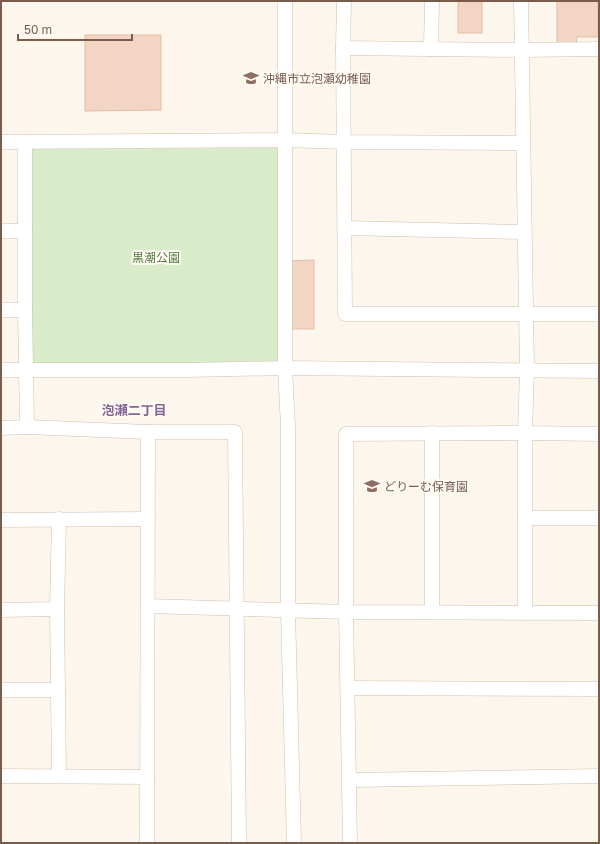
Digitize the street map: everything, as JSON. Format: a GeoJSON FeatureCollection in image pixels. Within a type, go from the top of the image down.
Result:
{"type":"FeatureCollection","features":[{"type":"Feature","properties":{"kind":"street"},"geometry":{"type":"LineString","coordinates":[[285,1],[285,368],[288,426],[288,611],[294,843]]}},
{"type":"Feature","properties":{"kind":"street"},"geometry":{"type":"LineString","coordinates":[[344,1],[345,314],[599,314]]}},
{"type":"Feature","properties":{"kind":"street"},"geometry":{"type":"LineString","coordinates":[[431,49],[432,1]]}},
{"type":"Feature","properties":{"kind":"street"},"geometry":{"type":"LineString","coordinates":[[520,1],[526,315],[525,613]]}},
{"type":"Feature","properties":{"kind":"street"},"geometry":{"type":"LineString","coordinates":[[343,48],[521,50],[599,49]]}},
{"type":"Feature","properties":{"kind":"street"},"geometry":{"type":"LineString","coordinates":[[1,142],[285,140],[345,142],[522,143]]}},
{"type":"Feature","properties":{"kind":"street"},"geometry":{"type":"LineString","coordinates":[[25,142],[27,427]]}},
{"type":"Feature","properties":{"kind":"street"},"geometry":{"type":"LineString","coordinates":[[345,228],[524,232]]}},
{"type":"Feature","properties":{"kind":"street"},"geometry":{"type":"LineString","coordinates":[[1,231],[25,231]]}},
{"type":"Feature","properties":{"kind":"street"},"geometry":{"type":"LineString","coordinates":[[1,310],[25,310]]}},
{"type":"Feature","properties":{"kind":"street"},"geometry":{"type":"LineString","coordinates":[[1,370],[188,370],[285,368],[599,371]]}},
{"type":"Feature","properties":{"kind":"street"},"geometry":{"type":"LineString","coordinates":[[1,428],[27,427],[148,432],[235,432],[238,609],[239,843]]}},
{"type":"Feature","properties":{"kind":"street"},"geometry":{"type":"LineString","coordinates":[[147,843],[148,432]]}},
{"type":"Feature","properties":{"kind":"street"},"geometry":{"type":"LineString","coordinates":[[432,433],[432,612]]}},
{"type":"Feature","properties":{"kind":"street"},"geometry":{"type":"LineString","coordinates":[[350,843],[346,612],[346,434],[599,434]]}},
{"type":"Feature","properties":{"kind":"street"},"geometry":{"type":"LineString","coordinates":[[525,518],[599,518]]}},
{"type":"Feature","properties":{"kind":"street"},"geometry":{"type":"LineString","coordinates":[[59,519],[57,610],[60,776]]}},
{"type":"Feature","properties":{"kind":"street"},"geometry":{"type":"LineString","coordinates":[[1,520],[148,519]]}},
{"type":"Feature","properties":{"kind":"street"},"geometry":{"type":"LineString","coordinates":[[148,606],[346,612],[599,613]]}},
{"type":"Feature","properties":{"kind":"street"},"geometry":{"type":"LineString","coordinates":[[1,610],[57,610]]}},
{"type":"Feature","properties":{"kind":"street"},"geometry":{"type":"LineString","coordinates":[[348,688],[599,689]]}},
{"type":"Feature","properties":{"kind":"street"},"geometry":{"type":"LineString","coordinates":[[1,690],[58,690]]}},
{"type":"Feature","properties":{"kind":"street"},"geometry":{"type":"LineString","coordinates":[[1,776],[147,777]]}},
{"type":"Feature","properties":{"kind":"street"},"geometry":{"type":"LineString","coordinates":[[350,780],[599,776]]}},
{"type":"Feature","properties":{"kind":"green space","name":"黒潮公園"},"geometry":{"type":"Polygon","coordinates":[[[281,148],[282,365],[31,366],[30,149],[281,148]]]}},
{"type":"Feature","properties":{"kind":"building"},"geometry":{"type":"Polygon","coordinates":[[[458,1],[482,1],[482,33],[458,33],[458,1]]]}},
{"type":"Feature","properties":{"kind":"building"},"geometry":{"type":"Polygon","coordinates":[[[557,1],[598,1],[598,37],[577,37],[576,44],[557,44],[557,1]]]}},
{"type":"Feature","properties":{"kind":"building"},"geometry":{"type":"Polygon","coordinates":[[[85,35],[161,35],[161,110],[85,111],[85,35]]]}},
{"type":"Feature","properties":{"kind":"building"},"geometry":{"type":"Polygon","coordinates":[[[314,260],[314,329],[290,329],[290,261],[314,260]]]}},
{"type":"Feature","properties":{"kind":"place","name":"沖縄市立泡瀬幼稚園"},"geometry":{"type":"Point","coordinates":[251,78]}},
{"type":"Feature","properties":{"kind":"place","name":"どりーむ保育園"},"geometry":{"type":"Point","coordinates":[372,486]}},
{"type":"Feature","properties":{"kind":"district","name":"泡瀬二丁目"},"geometry":{"type":"Point","coordinates":[134,410]}}]}
